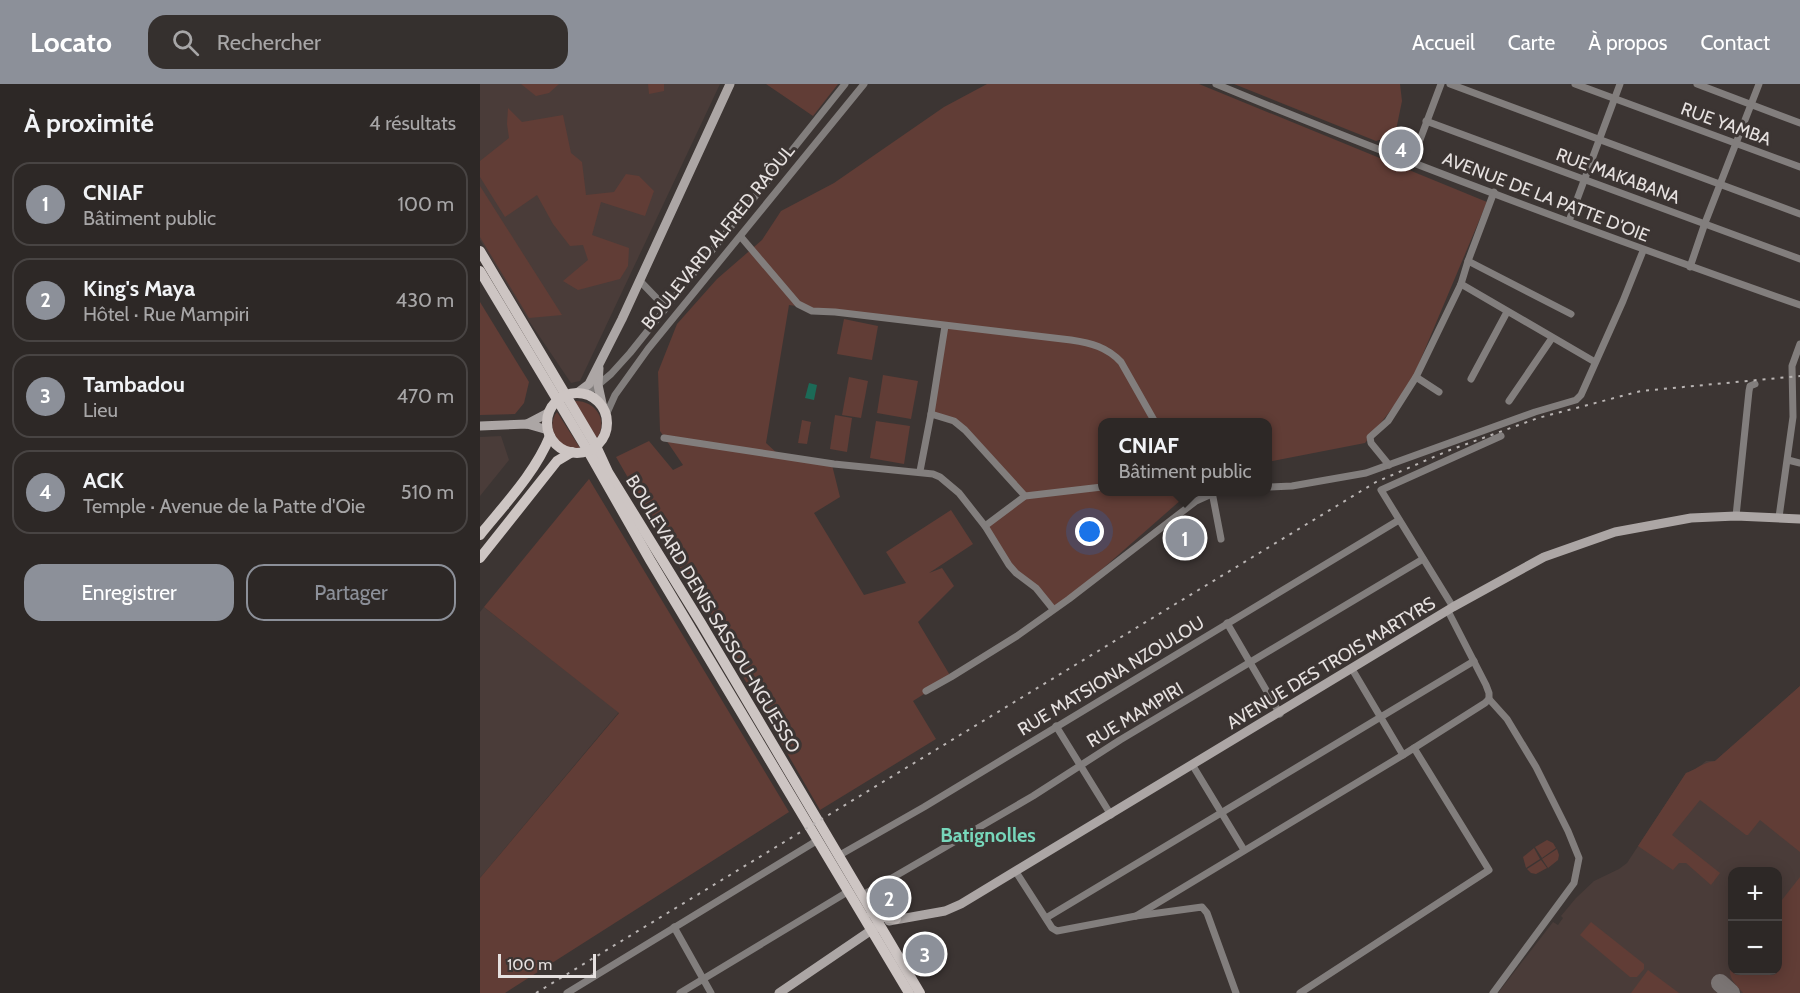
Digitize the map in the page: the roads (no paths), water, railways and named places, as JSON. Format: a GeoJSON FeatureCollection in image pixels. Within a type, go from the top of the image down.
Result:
{"type":"FeatureCollection","features":[{"type":"Feature","properties":{"kind":"main road"},"geometry":{"type":"LineString","coordinates":[[480,426],[527,424],[549,413],[589,384],[640,281],[730,84]]}},
{"type":"Feature","properties":{"kind":"main road","name":"BOULEVARD DENIS SASSOU-NGUESSO"},"geometry":{"type":"LineString","coordinates":[[480,251],[572,396],[592,448],[650,560],[849,891],[920,993]]}},
{"type":"Feature","properties":{"kind":"main road","name":"BOULEVARD DENIS SASSOU-NGUESSO"},"geometry":{"type":"LineString","coordinates":[[480,271],[572,396]]}},
{"type":"Feature","properties":{"kind":"main road"},"geometry":{"type":"LineString","coordinates":[[480,558],[557,461],[572,452],[592,448],[605,432],[604,411],[598,386],[599,365]]}},
{"type":"Feature","properties":{"kind":"main road"},"geometry":{"type":"LineString","coordinates":[[572,396],[598,402],[604,411]]}},
{"type":"Feature","properties":{"kind":"main road"},"geometry":{"type":"LineString","coordinates":[[480,535],[543,454],[549,433],[549,413]]}},
{"type":"Feature","properties":{"kind":"main road"},"geometry":{"type":"LineString","coordinates":[[527,424],[549,433],[555,444],[572,452]]}},
{"type":"Feature","properties":{"kind":"main road","name":"BOULEVARD DENIS SASSOU-NGUESSO"},"geometry":{"type":"LineString","coordinates":[[592,448],[701,623],[872,913],[877,929],[909,993]]}},
{"type":"Feature","properties":{"kind":"main road","name":"AVENUE DES TROIS MARTYRS"},"geometry":{"type":"LineString","coordinates":[[779,993],[877,929],[901,918],[952,908],[1016,872],[1523,567],[1574,545],[1641,526],[1691,518],[1736,516],[1800,519]]}},
{"type":"Feature","properties":{"kind":"main road"},"geometry":{"type":"LineString","coordinates":[[872,913],[884,917],[901,918]]}},
{"type":"Feature","properties":{"kind":"street","name":"BOULEVARD ALFRED RAÔUL"},"geometry":{"type":"LineString","coordinates":[[572,396],[598,386],[611,374],[845,84]]}},
{"type":"Feature","properties":{"kind":"street","name":"BOULEVARD ALFRED RAÔUL"},"geometry":{"type":"LineString","coordinates":[[604,411],[637,364],[864,84]]}},
{"type":"Feature","properties":{"kind":"street","name":"AVENUE DE LA PATTE D'OIE"},"geometry":{"type":"LineString","coordinates":[[1216,84],[1643,251],[1800,305]]}},
{"type":"Feature","properties":{"kind":"street"},"geometry":{"type":"LineString","coordinates":[[1412,161],[1441,84]]}},
{"type":"Feature","properties":{"kind":"street"},"geometry":{"type":"LineString","coordinates":[[1450,84],[1800,214]]}},
{"type":"Feature","properties":{"kind":"street","name":"RUE YAMBA"},"geometry":{"type":"LineString","coordinates":[[1575,84],[1800,167]]}},
{"type":"Feature","properties":{"kind":"street"},"geometry":{"type":"LineString","coordinates":[[1569,221],[1620,84]]}},
{"type":"Feature","properties":{"kind":"street"},"geometry":{"type":"LineString","coordinates":[[1697,84],[1800,123]]}},
{"type":"Feature","properties":{"kind":"street"},"geometry":{"type":"LineString","coordinates":[[1690,267],[1759,84]]}},
{"type":"Feature","properties":{"kind":"street","name":"RUE MAKABANA"},"geometry":{"type":"LineString","coordinates":[[1426,121],[1800,258]]}},
{"type":"Feature","properties":{"kind":"street"},"geometry":{"type":"LineString","coordinates":[[1389,465],[1369,439],[1388,421],[1416,377],[1461,284],[1494,192]]}},
{"type":"Feature","properties":{"kind":"street"},"geometry":{"type":"LineString","coordinates":[[741,237],[787,293],[802,307],[812,311],[1087,342],[1104,348],[1121,362],[1152,418]]}},
{"type":"Feature","properties":{"kind":"street"},"geometry":{"type":"LineString","coordinates":[[1272,488],[1366,473],[1535,412],[1576,400],[1581,395],[1643,251]]}},
{"type":"Feature","properties":{"kind":"street"},"geometry":{"type":"LineString","coordinates":[[1468,261],[1571,314]]}},
{"type":"Feature","properties":{"kind":"street"},"geometry":{"type":"LineString","coordinates":[[640,281],[666,308]]}},
{"type":"Feature","properties":{"kind":"street"},"geometry":{"type":"LineString","coordinates":[[1461,284],[1595,362]]}},
{"type":"Feature","properties":{"kind":"street"},"geometry":{"type":"LineString","coordinates":[[1471,380],[1507,312]]}},
{"type":"Feature","properties":{"kind":"street"},"geometry":{"type":"LineString","coordinates":[[920,471],[945,326]]}},
{"type":"Feature","properties":{"kind":"street"},"geometry":{"type":"LineString","coordinates":[[1509,400],[1552,338]]}},
{"type":"Feature","properties":{"kind":"street"},"geometry":{"type":"LineString","coordinates":[[1779,517],[1797,417],[1792,366],[1800,344]]}},
{"type":"Feature","properties":{"kind":"street"},"geometry":{"type":"LineString","coordinates":[[1416,377],[1439,392]]}},
{"type":"Feature","properties":{"kind":"street"},"geometry":{"type":"LineString","coordinates":[[1736,516],[1749,391],[1750,386],[1755,384]]}},
{"type":"Feature","properties":{"kind":"street"},"geometry":{"type":"LineString","coordinates":[[931,414],[954,421],[965,430],[1025,496]]}},
{"type":"Feature","properties":{"kind":"street"},"geometry":{"type":"LineString","coordinates":[[1493,993],[1574,883],[1579,858],[1536,767],[1507,719],[1489,699],[1489,693],[1450,609],[1423,559],[1380,492],[1382,488],[1501,436]]}},
{"type":"Feature","properties":{"kind":"street"},"geometry":{"type":"LineString","coordinates":[[664,438],[834,464],[933,474],[950,484],[985,526],[1009,565],[1036,588],[1053,609]]}},
{"type":"Feature","properties":{"kind":"street"},"geometry":{"type":"LineString","coordinates":[[1788,460],[1800,463]]}},
{"type":"Feature","properties":{"kind":"street"},"geometry":{"type":"LineString","coordinates":[[985,526],[1025,496],[1098,487]]}},
{"type":"Feature","properties":{"kind":"street"},"geometry":{"type":"LineString","coordinates":[[926,691],[1069,599],[1205,496]]}},
{"type":"Feature","properties":{"kind":"street"},"geometry":{"type":"LineString","coordinates":[[1214,496],[1221,539]]}},
{"type":"Feature","properties":{"kind":"street","name":"RUE MATSIONA NZOULOU"},"geometry":{"type":"LineString","coordinates":[[838,856],[924,807],[1399,520]]}},
{"type":"Feature","properties":{"kind":"street","name":"RUE MAMPIRI"},"geometry":{"type":"LineString","coordinates":[[861,896],[1033,796],[1423,559]]}},
{"type":"Feature","properties":{"kind":"street"},"geometry":{"type":"LineString","coordinates":[[1227,623],[1280,714]]}},
{"type":"Feature","properties":{"kind":"street"},"geometry":{"type":"LineString","coordinates":[[1046,918],[1474,661]]}},
{"type":"Feature","properties":{"kind":"street"},"geometry":{"type":"LineString","coordinates":[[1352,669],[1403,755]]}},
{"type":"Feature","properties":{"kind":"street"},"geometry":{"type":"LineString","coordinates":[[1136,916],[1403,755],[1489,699]]}},
{"type":"Feature","properties":{"kind":"street"},"geometry":{"type":"LineString","coordinates":[[1056,726],[1111,815]]}},
{"type":"Feature","properties":{"kind":"street"},"geometry":{"type":"LineString","coordinates":[[1300,993],[1489,870],[1414,748]]}},
{"type":"Feature","properties":{"kind":"street"},"geometry":{"type":"LineString","coordinates":[[1193,766],[1244,850]]}},
{"type":"Feature","properties":{"kind":"street"},"geometry":{"type":"LineString","coordinates":[[567,993],[818,840]]}},
{"type":"Feature","properties":{"kind":"street"},"geometry":{"type":"LineString","coordinates":[[1016,872],[1052,928],[1057,931],[1136,916],[1202,907],[1208,913],[1236,993]]}},
{"type":"Feature","properties":{"kind":"street"},"geometry":{"type":"LineString","coordinates":[[680,993],[849,891]]}},
{"type":"Feature","properties":{"kind":"street"},"geometry":{"type":"LineString","coordinates":[[674,927],[711,993]]}},
{"type":"Feature","properties":{"kind":"railway"},"geometry":{"type":"LineString","coordinates":[[536,993],[1376,482],[1450,450],[1538,418],[1641,391],[1800,376]]}},
{"type":"Feature","properties":{"kind":"place","name":"ACK"},"geometry":{"type":"Point","coordinates":[1401,149]}},
{"type":"Feature","properties":{"kind":"place","name":"CNIAF"},"geometry":{"type":"Point","coordinates":[1185,538]}},
{"type":"Feature","properties":{"kind":"place","name":"King's Maya"},"geometry":{"type":"Point","coordinates":[889,898]}},
{"type":"Feature","properties":{"kind":"place","name":"Tambadou"},"geometry":{"type":"Point","coordinates":[925,954]}},
{"type":"Feature","properties":{"kind":"district","name":"Batignolles"},"geometry":{"type":"Point","coordinates":[988,835]}}]}
